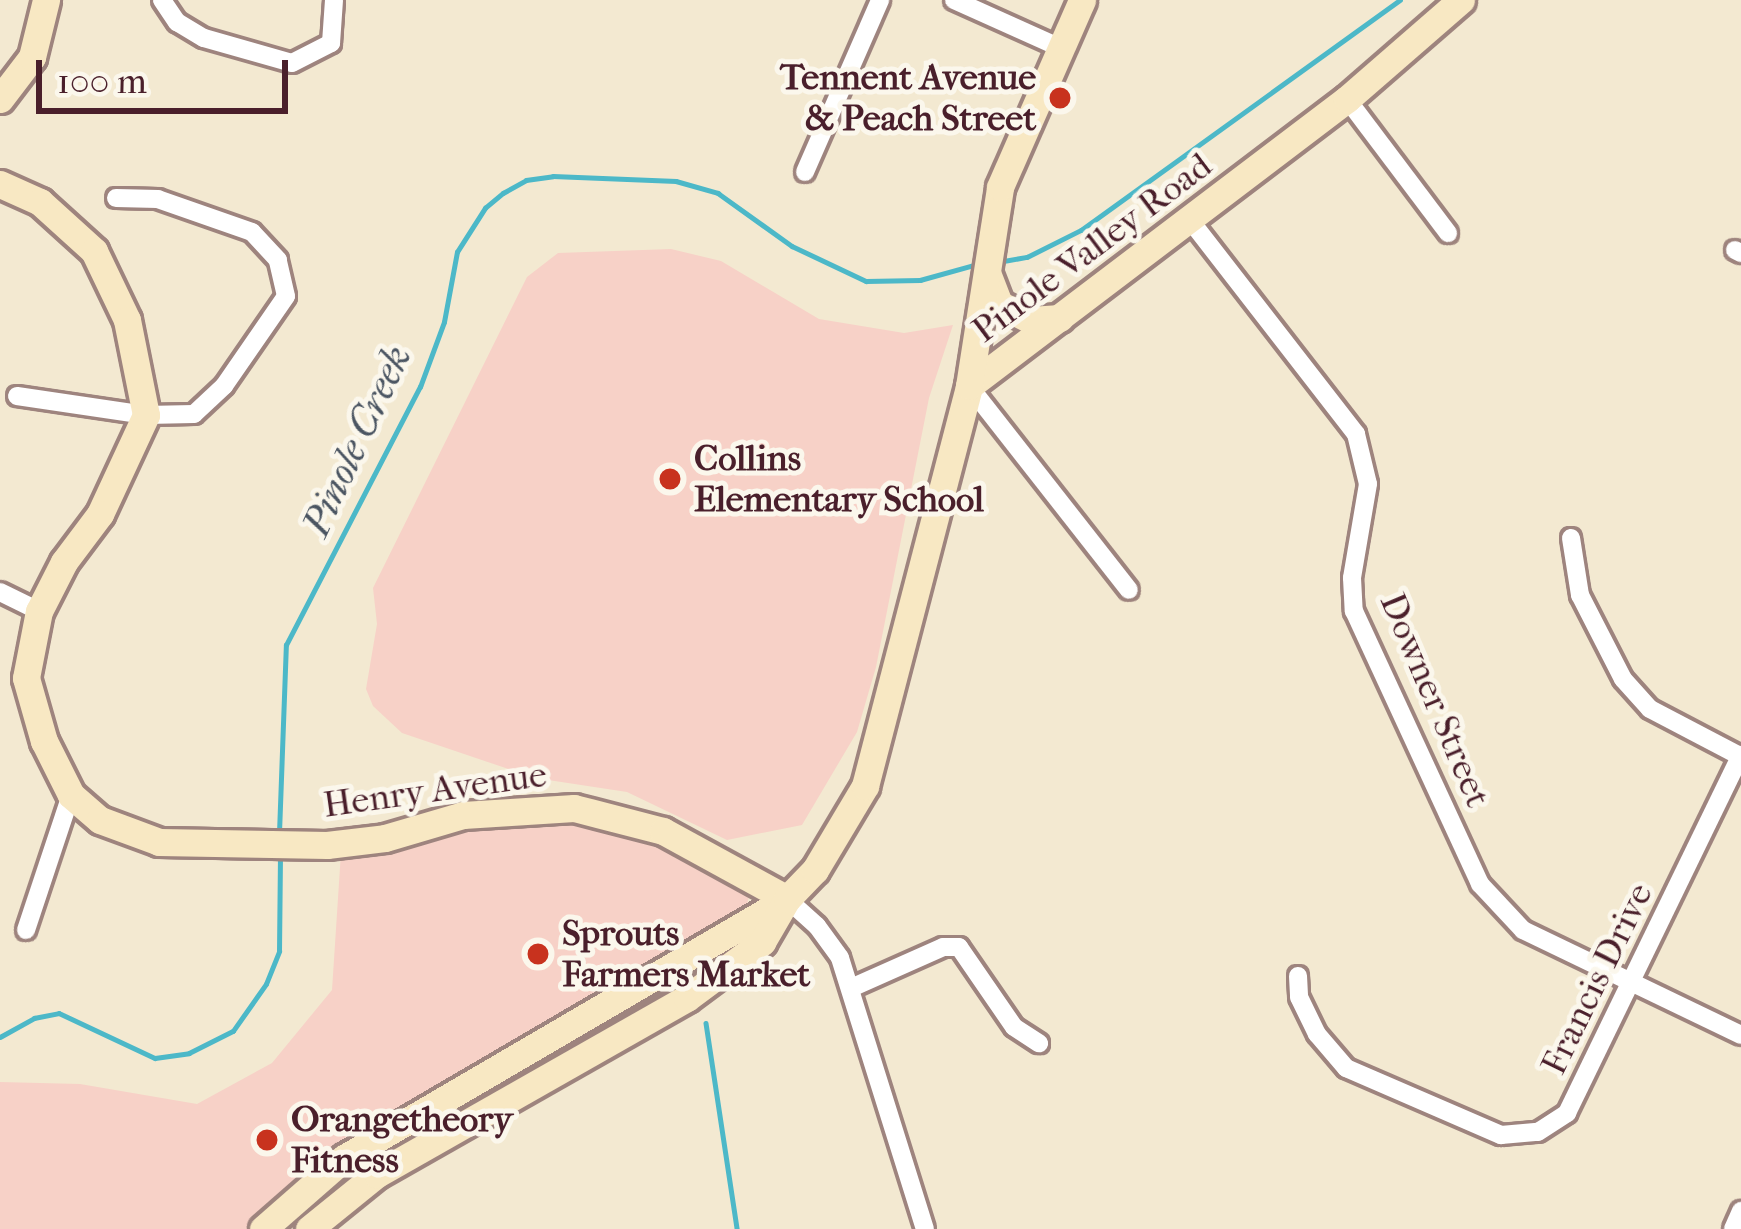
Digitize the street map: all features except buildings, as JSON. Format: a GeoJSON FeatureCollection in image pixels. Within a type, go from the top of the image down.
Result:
{"type":"FeatureCollection","features":[{"type":"Feature","properties":{"kind":"main road"},"geometry":{"type":"LineString","coordinates":[[0,99],[32,57],[46,0]]}},
{"type":"Feature","properties":{"kind":"main road"},"geometry":{"type":"LineString","coordinates":[[969,386],[1000,187],[1082,0]]}},
{"type":"Feature","properties":{"kind":"main road","name":"Pinole Valley Road"},"geometry":{"type":"LineString","coordinates":[[263,1229],[344,1158],[787,898],[815,870],[865,786],[969,386],[1347,99],[1462,0]]}},
{"type":"Feature","properties":{"kind":"main road"},"geometry":{"type":"LineString","coordinates":[[0,184],[40,202],[94,251],[128,320],[146,415]]}},
{"type":"Feature","properties":{"kind":"main road"},"geometry":{"type":"LineString","coordinates":[[988,275],[999,304],[1031,320],[1060,318]]}},
{"type":"Feature","properties":{"kind":"main road","name":"Henry Avenue"},"geometry":{"type":"LineString","coordinates":[[146,415],[100,514],[64,562],[39,611],[26,678],[44,741],[71,795],[100,820],[159,842],[327,844],[386,838],[463,815],[574,808],[663,831],[787,898]]}},
{"type":"Feature","properties":{"kind":"main road","name":"Pinole Valley Road"},"geometry":{"type":"LineString","coordinates":[[309,1229],[377,1174],[687,998],[762,943],[787,898]]}},
{"type":"Feature","properties":{"kind":"street"},"geometry":{"type":"LineString","coordinates":[[163,0],[177,22],[204,38],[292,63],[331,43],[334,0]]}},
{"type":"Feature","properties":{"kind":"street"},"geometry":{"type":"LineString","coordinates":[[805,172],[880,0]]}},
{"type":"Feature","properties":{"kind":"street"},"geometry":{"type":"LineString","coordinates":[[954,0],[1061,48]]}},
{"type":"Feature","properties":{"kind":"street"},"geometry":{"type":"LineString","coordinates":[[1347,99],[1448,233]]}},
{"type":"Feature","properties":{"kind":"street"},"geometry":{"type":"LineString","coordinates":[[17,396],[146,415],[194,414],[224,386],[286,296],[278,260],[252,232],[158,199],[116,198]]}},
{"type":"Feature","properties":{"kind":"street","name":"Downer Street"},"geometry":{"type":"LineString","coordinates":[[1190,220],[1356,434],[1368,484],[1352,578],[1354,611],[1480,884],[1523,931],[1741,1036]]}},
{"type":"Feature","properties":{"kind":"street"},"geometry":{"type":"LineString","coordinates":[[969,386],[1129,590]]}},
{"type":"Feature","properties":{"kind":"street"},"geometry":{"type":"LineString","coordinates":[[1571,538],[1580,595],[1623,679],[1650,709],[1741,756]]}},
{"type":"Feature","properties":{"kind":"street"},"geometry":{"type":"LineString","coordinates":[[0,592],[39,611]]}},
{"type":"Feature","properties":{"kind":"street","name":"Francis Drive"},"geometry":{"type":"LineString","coordinates":[[1298,976],[1299,997],[1316,1034],[1346,1069],[1501,1136],[1538,1132],[1568,1113],[1741,756]]}},
{"type":"Feature","properties":{"kind":"street"},"geometry":{"type":"LineString","coordinates":[[26,930],[71,795]]}},
{"type":"Feature","properties":{"kind":"street","name":"Henry Avenue"},"geometry":{"type":"LineString","coordinates":[[787,898],[834,948],[925,1229]]}},
{"type":"Feature","properties":{"kind":"street"},"geometry":{"type":"LineString","coordinates":[[850,988],[944,947],[959,947],[1014,1027],[1040,1043]]}},
{"type":"Feature","properties":{"kind":"street"},"geometry":{"type":"LineString","coordinates":[[1733,1229],[1741,1211]]}},
{"type":"Feature","properties":{"kind":"shaded area","name":"Collins Elementary School"},"geometry":{"type":"Polygon","coordinates":[[[671,249],[721,261],[819,319],[904,333],[953,325],[929,398],[876,667],[857,732],[802,825],[727,840],[627,792],[535,778],[402,733],[373,706],[366,689],[377,624],[373,588],[527,277],[558,253],[671,249]]]}},
{"type":"Feature","properties":{"kind":"shaded area"},"geometry":{"type":"Polygon","coordinates":[[[526,812],[649,830],[750,892],[745,914],[250,1229],[0,1229],[0,1082],[80,1084],[197,1104],[272,1063],[332,990],[341,852],[526,812]]]}},
{"type":"Feature","properties":{"kind":"waterway","name":"Pinole Creek"},"geometry":{"type":"LineString","coordinates":[[998,262],[1027,257],[1081,230],[1400,0]]}},
{"type":"Feature","properties":{"kind":"waterway","name":"Pinole Creek"},"geometry":{"type":"LineString","coordinates":[[279,833],[286,645],[420,387],[444,322],[457,252],[485,208],[503,193],[526,180],[553,176],[676,181],[718,193],[792,246],[866,281],[920,280],[974,265]]}},
{"type":"Feature","properties":{"kind":"waterway","name":"Pinole Creek"},"geometry":{"type":"LineString","coordinates":[[0,1037],[34,1018],[59,1013],[155,1058],[189,1053],[233,1031],[266,984],[279,951],[280,856]]}},
{"type":"Feature","properties":{"kind":"waterway"},"geometry":{"type":"LineString","coordinates":[[706,1023],[737,1229]]}},
{"type":"Feature","properties":{"kind":"place","name":"Tennent Avenue & Peach Street"},"geometry":{"type":"Point","coordinates":[1060,98]}},
{"type":"Feature","properties":{"kind":"place","name":"Collins Elementary School"},"geometry":{"type":"Point","coordinates":[670,479]}},
{"type":"Feature","properties":{"kind":"place","name":"Sprouts Farmers Market"},"geometry":{"type":"Point","coordinates":[538,954]}},
{"type":"Feature","properties":{"kind":"place","name":"Orangetheory Fitness"},"geometry":{"type":"Point","coordinates":[267,1140]}}]}
